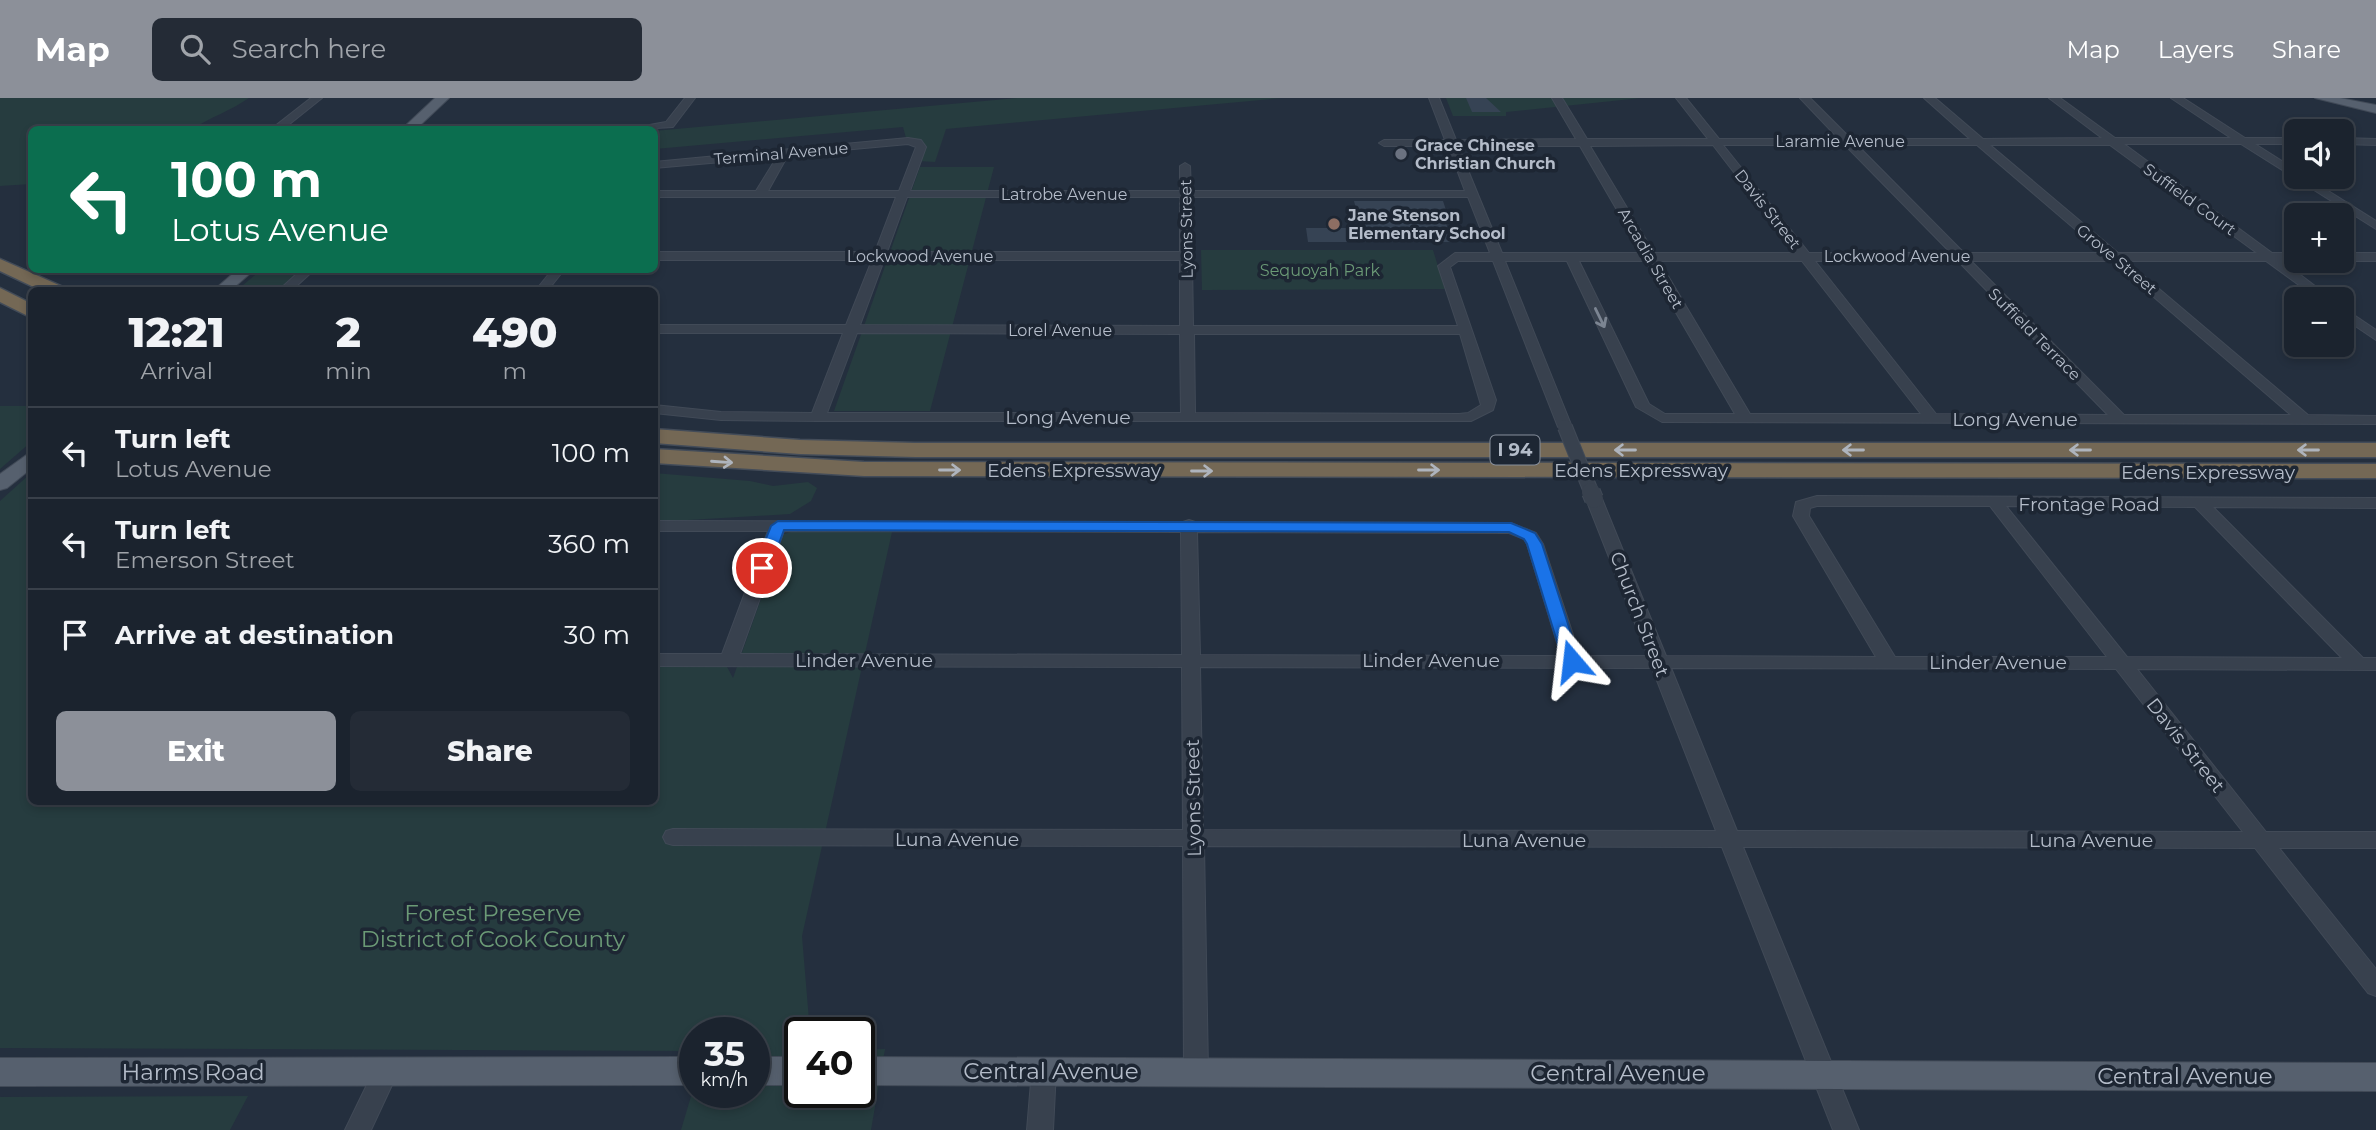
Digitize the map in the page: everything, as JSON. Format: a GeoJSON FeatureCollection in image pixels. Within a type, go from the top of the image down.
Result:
{"type":"FeatureCollection","features":[{"type":"Feature","properties":{"kind":"highway"},"geometry":{"type":"LineString","coordinates":[[0,264],[48,287]]}},
{"type":"Feature","properties":{"kind":"highway"},"geometry":{"type":"LineString","coordinates":[[0,294],[28,310]]}},
{"type":"Feature","properties":{"kind":"highway","name":"Edens Expressway"},"geometry":{"type":"LineString","coordinates":[[658,436],[800,447],[929,450],[2376,450]]}},
{"type":"Feature","properties":{"kind":"highway","name":"Edens Expressway"},"geometry":{"type":"LineString","coordinates":[[658,456],[877,469],[2376,471]]}},
{"type":"Feature","properties":{"kind":"main road"},"geometry":{"type":"LineString","coordinates":[[412,126],[443,98]]}},
{"type":"Feature","properties":{"kind":"main road"},"geometry":{"type":"LineString","coordinates":[[2321,98],[2376,109]]}},
{"type":"Feature","properties":{"kind":"main road"},"geometry":{"type":"LineString","coordinates":[[226,287],[242,273]]}},
{"type":"Feature","properties":{"kind":"main road"},"geometry":{"type":"LineString","coordinates":[[0,484],[28,460]]}},
{"type":"Feature","properties":{"kind":"main road"},"geometry":{"type":"LineString","coordinates":[[386,1072],[679,1071]]}},
{"type":"Feature","properties":{"kind":"main road","name":"Central Avenue"},"geometry":{"type":"LineString","coordinates":[[875,1071],[2376,1077]]}},
{"type":"Feature","properties":{"kind":"main road","name":"Harms Road"},"geometry":{"type":"LineString","coordinates":[[0,1073],[386,1072]]}},
{"type":"Feature","properties":{"kind":"street"},"geometry":{"type":"LineString","coordinates":[[280,126],[317,98]]}},
{"type":"Feature","properties":{"kind":"street"},"geometry":{"type":"LineString","coordinates":[[658,126],[669,125],[690,98]]}},
{"type":"Feature","properties":{"kind":"street","name":"Church Street"},"geometry":{"type":"LineString","coordinates":[[1434,98],[1846,1130]]}},
{"type":"Feature","properties":{"kind":"street","name":"Arcadia Street"},"geometry":{"type":"LineString","coordinates":[[1557,98],[1745,418]]}},
{"type":"Feature","properties":{"kind":"street","name":"Davis Street"},"geometry":{"type":"LineString","coordinates":[[1681,98],[1932,419]]}},
{"type":"Feature","properties":{"kind":"street","name":"Suffield Terrace"},"geometry":{"type":"LineString","coordinates":[[1805,98],[2120,419]]}},
{"type":"Feature","properties":{"kind":"street","name":"Grove Street"},"geometry":{"type":"LineString","coordinates":[[1929,98],[2305,420]]}},
{"type":"Feature","properties":{"kind":"street","name":"Suffield Court"},"geometry":{"type":"LineString","coordinates":[[2054,98],[2309,287]]}},
{"type":"Feature","properties":{"kind":"street"},"geometry":{"type":"LineString","coordinates":[[2176,98],[2284,168]]}},
{"type":"Feature","properties":{"kind":"street","name":"Laramie Avenue"},"geometry":{"type":"LineString","coordinates":[[1384,143],[2284,141]]}},
{"type":"Feature","properties":{"kind":"street"},"geometry":{"type":"LineString","coordinates":[[2354,141],[2376,142]]}},
{"type":"Feature","properties":{"kind":"street","name":"Terminal Avenue"},"geometry":{"type":"LineString","coordinates":[[658,165],[917,142],[920,147],[902,194]]}},
{"type":"Feature","properties":{"kind":"street"},"geometry":{"type":"LineString","coordinates":[[760,194],[783,154]]}},
{"type":"Feature","properties":{"kind":"street","name":"Lyons Street"},"geometry":{"type":"LineString","coordinates":[[1185,166],[1188,417]]}},
{"type":"Feature","properties":{"kind":"street"},"geometry":{"type":"LineString","coordinates":[[2318,189],[2376,226]]}},
{"type":"Feature","properties":{"kind":"street","name":"Latrobe Avenue"},"geometry":{"type":"LineString","coordinates":[[658,194],[1472,194]]}},
{"type":"Feature","properties":{"kind":"street"},"geometry":{"type":"LineString","coordinates":[[818,417],[902,194]]}},
{"type":"Feature","properties":{"kind":"street","name":"Lockwood Avenue"},"geometry":{"type":"LineString","coordinates":[[658,256],[1186,256]]}},
{"type":"Feature","properties":{"kind":"street","name":"Long Avenue"},"geometry":{"type":"LineString","coordinates":[[1571,256],[1643,407],[1654,416],[1671,419],[2376,420]]}},
{"type":"Feature","properties":{"kind":"street","name":"Lockwood Avenue"},"geometry":{"type":"LineString","coordinates":[[1465,330],[1444,266],[1455,257],[2284,257]]}},
{"type":"Feature","properties":{"kind":"street"},"geometry":{"type":"LineString","coordinates":[[2354,257],[2376,257]]}},
{"type":"Feature","properties":{"kind":"street"},"geometry":{"type":"LineString","coordinates":[[288,287],[305,273]]}},
{"type":"Feature","properties":{"kind":"street"},"geometry":{"type":"LineString","coordinates":[[544,287],[556,273]]}},
{"type":"Feature","properties":{"kind":"street"},"geometry":{"type":"LineString","coordinates":[[2354,320],[2376,336]]}},
{"type":"Feature","properties":{"kind":"street","name":"Lorel Avenue"},"geometry":{"type":"LineString","coordinates":[[658,329],[1465,330]]}},
{"type":"Feature","properties":{"kind":"street","name":"Long Avenue"},"geometry":{"type":"LineString","coordinates":[[658,409],[721,416],[1459,418],[1481,413],[1488,407],[1489,400],[1465,330]]}},
{"type":"Feature","properties":{"kind":"street","name":"Frontage Road"},"geometry":{"type":"LineString","coordinates":[[1888,662],[1801,516],[1802,505],[1817,501],[2376,503]]}},
{"type":"Feature","properties":{"kind":"street","name":"Davis Street"},"geometry":{"type":"LineString","coordinates":[[1996,503],[2376,986]]}},
{"type":"Feature","properties":{"kind":"street"},"geometry":{"type":"LineString","coordinates":[[2201,504],[2367,664]]}},
{"type":"Feature","properties":{"kind":"street"},"geometry":{"type":"LineString","coordinates":[[658,526],[1501,527],[1521,530],[1535,544],[1572,661]]}},
{"type":"Feature","properties":{"kind":"street"},"geometry":{"type":"LineString","coordinates":[[729,660],[778,526]]}},
{"type":"Feature","properties":{"kind":"street","name":"Lyons Street"},"geometry":{"type":"LineString","coordinates":[[1189,526],[1196,1071]]}},
{"type":"Feature","properties":{"kind":"street","name":"Linder Avenue"},"geometry":{"type":"LineString","coordinates":[[658,660],[2367,664]]}},
{"type":"Feature","properties":{"kind":"street","name":"Luna Avenue"},"geometry":{"type":"LineString","coordinates":[[673,837],[2376,840]]}},
{"type":"Feature","properties":{"kind":"street"},"geometry":{"type":"LineString","coordinates":[[1040,1130],[1044,1070]]}},
{"type":"Feature","properties":{"kind":"street"},"geometry":{"type":"LineString","coordinates":[[358,1130],[386,1072]]}},
{"type":"Feature","properties":{"kind":"green space"},"geometry":{"type":"Polygon","coordinates":[[[0,98],[249,98],[197,126],[28,126],[28,184],[0,186],[0,98]]]}},
{"type":"Feature","properties":{"kind":"green space"},"geometry":{"type":"Polygon","coordinates":[[[1017,98],[1282,98],[946,129],[935,162],[918,161],[924,143],[906,138],[903,127],[658,149],[658,131],[1017,98]]]}},
{"type":"Feature","properties":{"kind":"green space"},"geometry":{"type":"Polygon","coordinates":[[[1446,98],[1641,98],[1506,112],[1506,116],[1453,116],[1446,98]]]}},
{"type":"Feature","properties":{"kind":"green space"},"geometry":{"type":"Polygon","coordinates":[[[920,167],[994,167],[930,411],[834,411],[920,167]]]}},
{"type":"Feature","properties":{"kind":"green space","name":"Sequoyah Park"},"geometry":{"type":"Polygon","coordinates":[[[1201,250],[1433,250],[1445,289],[1202,290],[1201,250]]]}},
{"type":"Feature","properties":{"kind":"green space"},"geometry":{"type":"Polygon","coordinates":[[[257,273],[298,273],[282,287],[241,287],[257,273]]]}},
{"type":"Feature","properties":{"kind":"green space"},"geometry":{"type":"Polygon","coordinates":[[[0,406],[28,406],[28,445],[0,469],[0,406]]]}},
{"type":"Feature","properties":{"kind":"green space"},"geometry":{"type":"Polygon","coordinates":[[[658,473],[750,481],[773,486],[808,482],[817,488],[811,501],[790,514],[658,522],[658,473]]]}},
{"type":"Feature","properties":{"kind":"green space","name":"Forest Preserve District of Cook County"},"geometry":{"type":"Polygon","coordinates":[[[28,476],[28,805],[658,805],[658,665],[726,665],[733,678],[784,534],[794,531],[892,532],[802,936],[809,1017],[784,1017],[784,1108],[875,1108],[871,1130],[681,1130],[688,1108],[770,1108],[770,1017],[679,1017],[679,1051],[0,1048],[0,501],[28,476]]]}},
{"type":"Feature","properties":{"kind":"green space","name":"Forest Preserve District of Cook County"},"geometry":{"type":"Polygon","coordinates":[[[875,1049],[885,1049],[875,1107],[875,1049]]]}},
{"type":"Feature","properties":{"kind":"green space"},"geometry":{"type":"Polygon","coordinates":[[[248,1096],[230,1130],[0,1130],[0,1097],[248,1096]]]}},
{"type":"Feature","properties":{"kind":"building"},"geometry":{"type":"Polygon","coordinates":[[[1466,98],[1486,98],[1501,112],[1472,112],[1466,98]]]}},
{"type":"Feature","properties":{"kind":"building"},"geometry":{"type":"Polygon","coordinates":[[[1354,201],[1443,201],[1447,213],[1442,213],[1453,242],[1308,242],[1306,228],[1361,228],[1354,201]]]}},
{"type":"Feature","properties":{"kind":"place","name":"Grace Chinese Christian Church"},"geometry":{"type":"Point","coordinates":[1401,154]}},
{"type":"Feature","properties":{"kind":"place","name":"Jane Stenson Elementary School"},"geometry":{"type":"Point","coordinates":[1334,224]}},
{"type":"Feature","properties":{"kind":"route"},"geometry":{"type":"LineString","coordinates":[[762,568],[778,526],[1511,527],[1530,536],[1535,544],[1572,661]]}}]}
